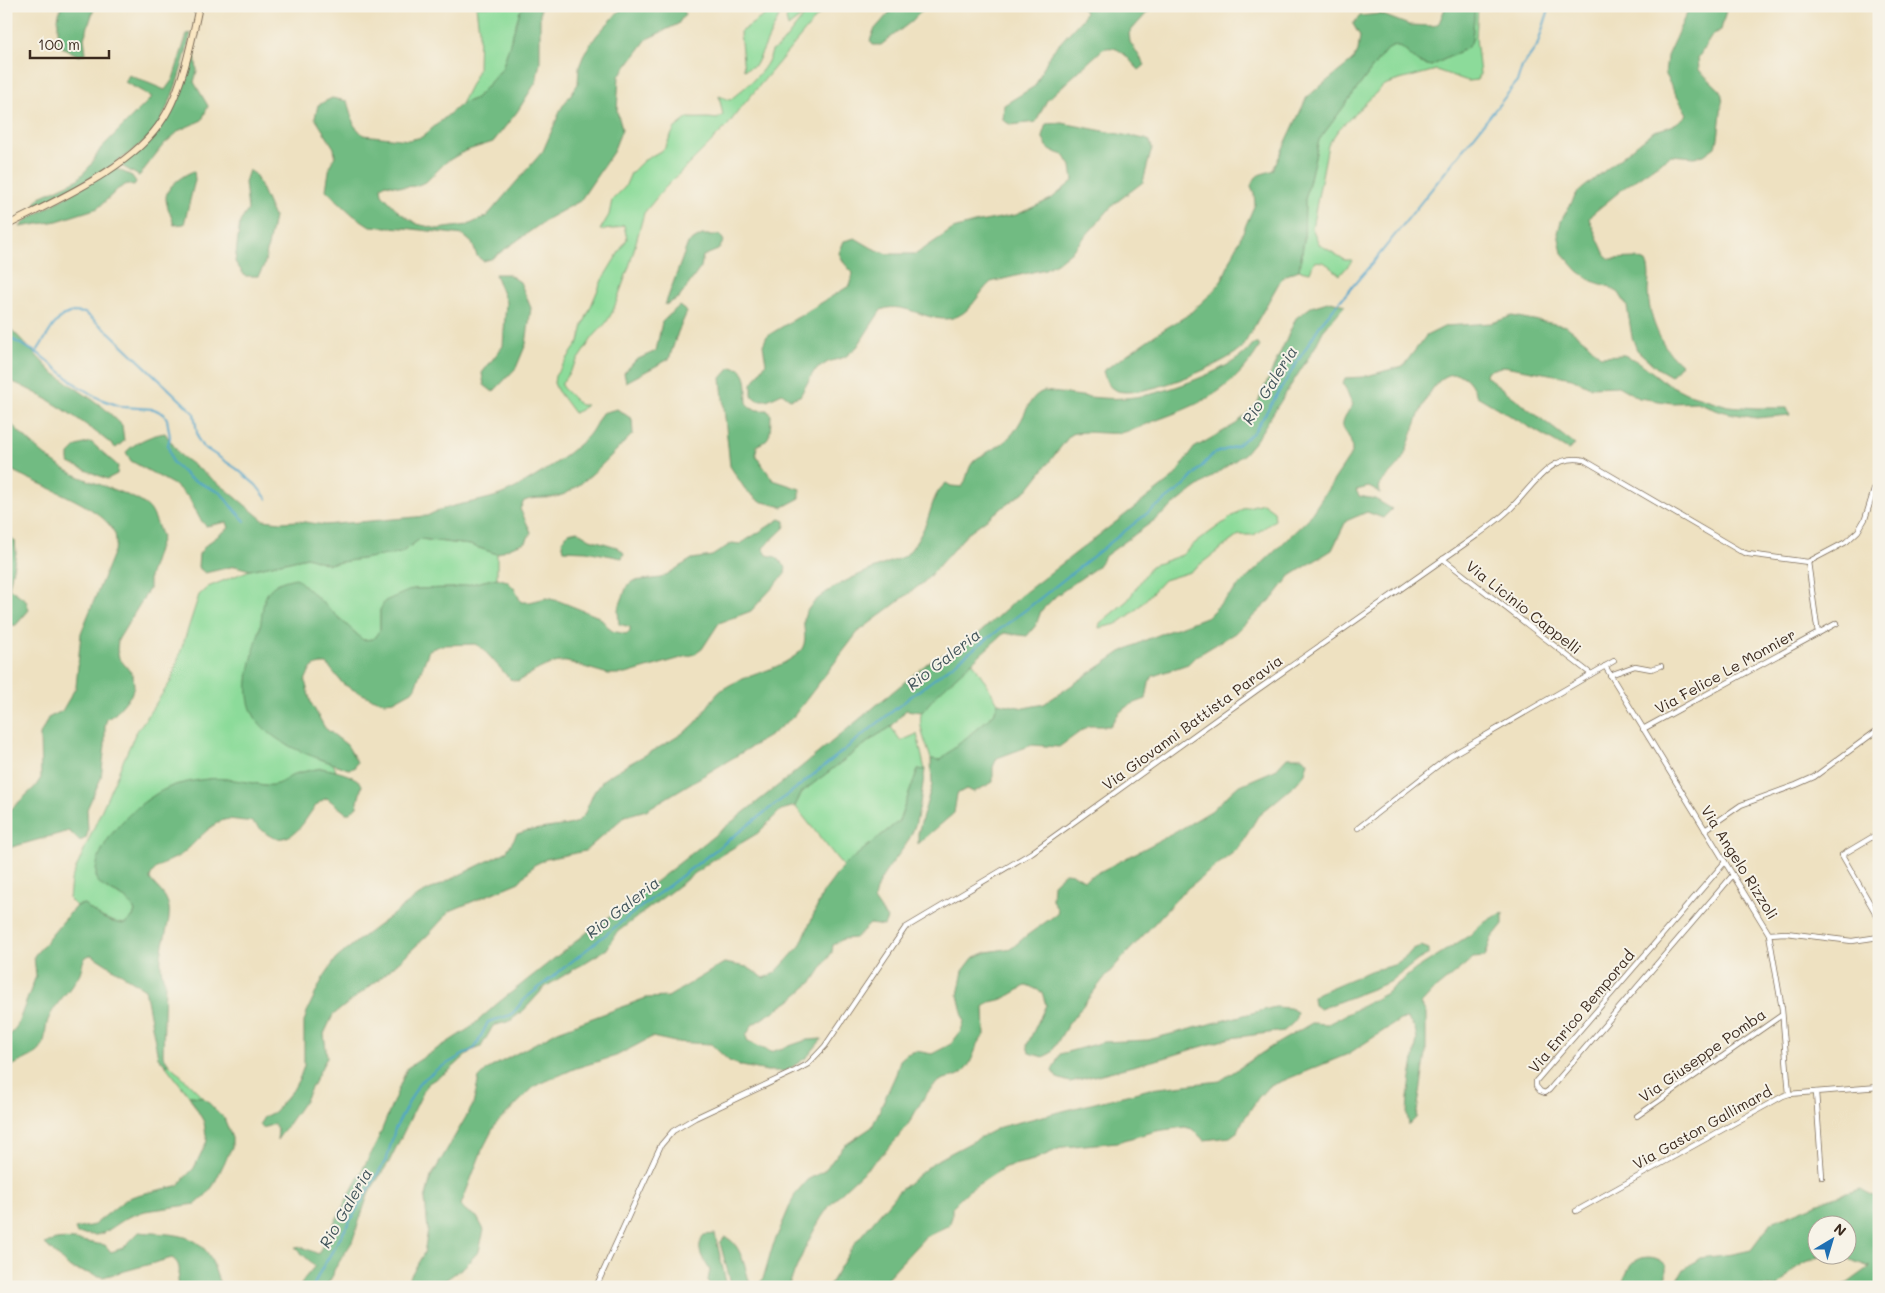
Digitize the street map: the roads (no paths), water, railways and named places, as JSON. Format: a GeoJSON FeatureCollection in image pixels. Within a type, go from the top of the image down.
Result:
{"type":"FeatureCollection","features":[{"type":"Feature","properties":{"kind":"street"},"geometry":{"type":"LineString","coordinates":[[6,226],[92,180],[122,161],[146,142],[164,118],[184,70],[200,6]]}},
{"type":"Feature","properties":{"kind":"street","name":"Via Giovanni Battista Paravia"},"geometry":{"type":"LineString","coordinates":[[596,1287],[653,1161],[669,1134],[694,1118],[808,1064],[825,1046],[905,928],[1031,853],[1443,559],[1500,518],[1553,464],[1574,458],[1589,462],[1740,551],[1767,557],[1808,562]]}},
{"type":"Feature","properties":{"kind":"street"},"geometry":{"type":"LineString","coordinates":[[1808,562],[1846,542],[1858,531],[1866,519],[1879,474]]}},
{"type":"Feature","properties":{"kind":"street","name":"Via Licinio Cappelli"},"geometry":{"type":"LineString","coordinates":[[1443,559],[1591,674]]}},
{"type":"Feature","properties":{"kind":"street","name":"Via Felice Le Monnier"},"geometry":{"type":"LineString","coordinates":[[1808,562],[1818,634]]}},
{"type":"Feature","properties":{"kind":"street","name":"Via Felice Le Monnier"},"geometry":{"type":"LineString","coordinates":[[1643,729],[1837,623]]}},
{"type":"Feature","properties":{"kind":"street"},"geometry":{"type":"LineString","coordinates":[[1358,828],[1450,756],[1614,661]]}},
{"type":"Feature","properties":{"kind":"street","name":"Via Angelo Rizzoli"},"geometry":{"type":"LineString","coordinates":[[1604,666],[1769,934],[1782,1014],[1789,1094]]}},
{"type":"Feature","properties":{"kind":"street"},"geometry":{"type":"LineString","coordinates":[[1610,674],[1634,666],[1650,669],[1661,666]]}},
{"type":"Feature","properties":{"kind":"street"},"geometry":{"type":"LineString","coordinates":[[1705,830],[1741,805],[1814,777],[1879,729]]}},
{"type":"Feature","properties":{"kind":"street"},"geometry":{"type":"LineString","coordinates":[[1879,833],[1842,855],[1879,919]]}},
{"type":"Feature","properties":{"kind":"street","name":"Via Enrico Bemporad"},"geometry":{"type":"LineString","coordinates":[[1725,862],[1536,1081],[1538,1090],[1545,1092],[1549,1090],[1733,876]]}},
{"type":"Feature","properties":{"kind":"street"},"geometry":{"type":"LineString","coordinates":[[1769,934],[1786,933],[1852,941],[1879,937]]}},
{"type":"Feature","properties":{"kind":"street","name":"Via Giuseppe Pomba"},"geometry":{"type":"LineString","coordinates":[[1637,1116],[1782,1014]]}},
{"type":"Feature","properties":{"kind":"street","name":"Via Gaston Gallimard"},"geometry":{"type":"LineString","coordinates":[[1576,1211],[1789,1094],[1879,1087]]}},
{"type":"Feature","properties":{"kind":"street"},"geometry":{"type":"LineString","coordinates":[[1816,1092],[1822,1177]]}},
{"type":"Feature","properties":{"kind":"waterway","name":"Rio Galeria"},"geometry":{"type":"LineString","coordinates":[[313,1287],[387,1158],[395,1129],[419,1083],[436,1070],[475,1048],[488,1022],[511,1015],[526,998],[620,923],[1183,487],[1213,454],[1236,446],[1254,432],[1322,322],[1375,260],[1517,82],[1522,67],[1537,46],[1550,6]]}},
{"type":"Feature","properties":{"kind":"waterway"},"geometry":{"type":"LineString","coordinates":[[36,353],[53,326],[62,316],[73,312],[85,313],[110,333],[194,413],[198,439],[202,446],[237,469],[256,485],[267,499]]}},
{"type":"Feature","properties":{"kind":"waterway"},"geometry":{"type":"LineString","coordinates":[[6,336],[39,354],[78,386],[100,399],[123,407],[154,409],[164,414],[167,419],[170,437],[168,445],[172,462],[189,478],[221,493],[245,521]]}}]}
